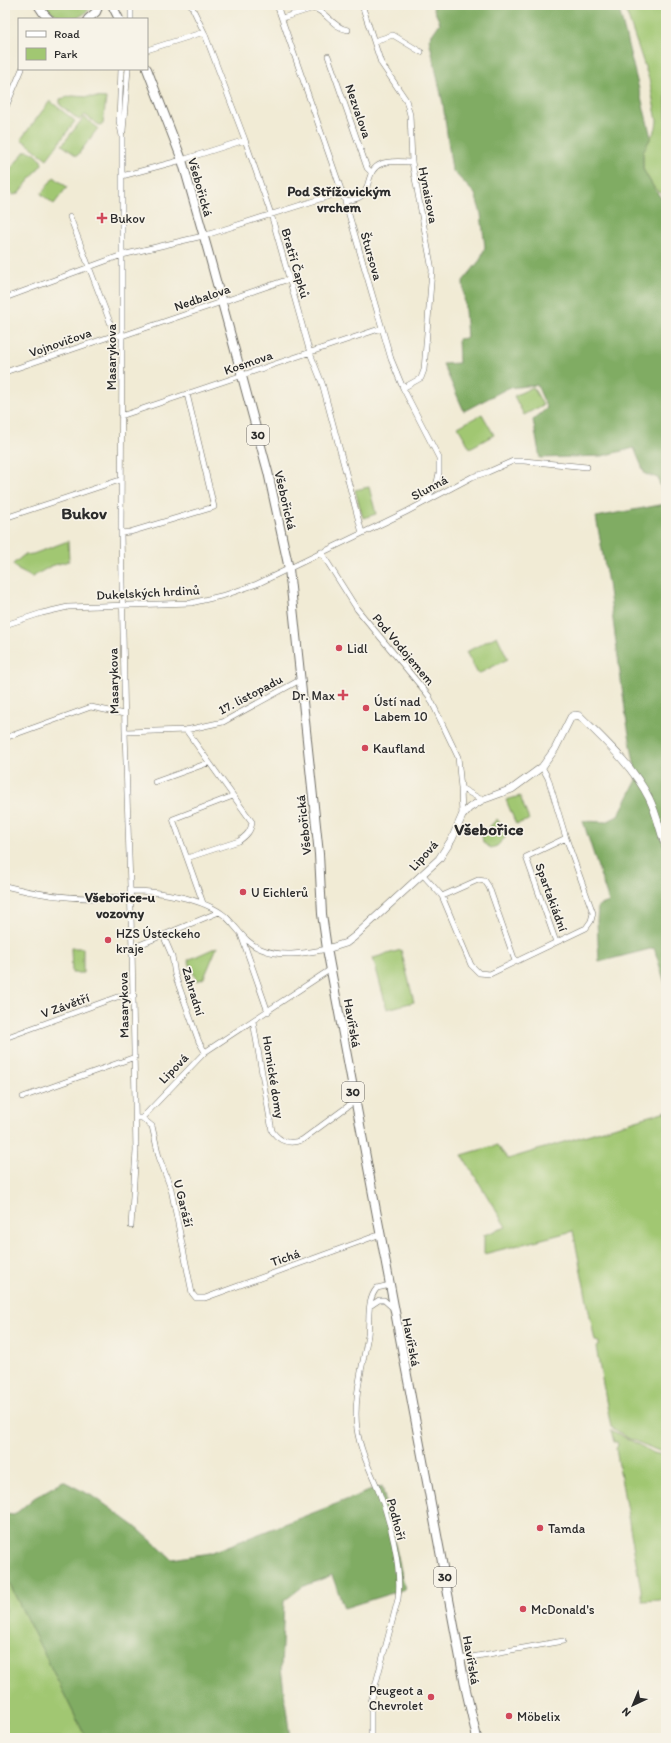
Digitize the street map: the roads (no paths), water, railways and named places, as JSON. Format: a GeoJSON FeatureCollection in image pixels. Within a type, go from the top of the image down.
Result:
{"type":"FeatureCollection","features":[{"type":"Feature","properties":{"kind":"main road"},"geometry":{"type":"LineString","coordinates":[[38,5],[47,18]]}},
{"type":"Feature","properties":{"kind":"main road"},"geometry":{"type":"LineString","coordinates":[[89,18],[96,12],[99,5]]}},
{"type":"Feature","properties":{"kind":"main road"},"geometry":{"type":"LineString","coordinates":[[112,5],[118,18]]}},
{"type":"Feature","properties":{"kind":"main road","name":"Všebořická"},"geometry":{"type":"LineString","coordinates":[[147,70],[182,160],[270,479],[289,569],[319,854],[322,914],[327,949]]}},
{"type":"Feature","properties":{"kind":"main road","name":"Havířská"},"geometry":{"type":"LineString","coordinates":[[327,949],[460,1659],[477,1738]]}},
{"type":"Feature","properties":{"kind":"street"},"geometry":{"type":"LineString","coordinates":[[131,5],[131,18]]}},
{"type":"Feature","properties":{"kind":"street","name":"Bratří Čapků"},"geometry":{"type":"LineString","coordinates":[[191,5],[204,32],[246,140],[271,214],[310,353],[322,383],[362,533]]}},
{"type":"Feature","properties":{"kind":"street","name":"Štursova"},"geometry":{"type":"LineString","coordinates":[[277,5],[345,201],[391,360],[403,388],[439,458],[439,473],[436,487],[419,504]]}},
{"type":"Feature","properties":{"kind":"street","name":"Hynaisova"},"geometry":{"type":"LineString","coordinates":[[362,5],[381,63],[409,107],[412,162],[432,270],[424,370],[421,378],[403,388]]}},
{"type":"Feature","properties":{"kind":"street"},"geometry":{"type":"LineString","coordinates":[[282,18],[314,8],[319,10],[338,27],[348,30]]}},
{"type":"Feature","properties":{"kind":"street"},"geometry":{"type":"LineString","coordinates":[[148,50],[204,32]]}},
{"type":"Feature","properties":{"kind":"street"},"geometry":{"type":"LineString","coordinates":[[374,41],[393,35],[421,52]]}},
{"type":"Feature","properties":{"kind":"street","name":"Nezvalova"},"geometry":{"type":"LineString","coordinates":[[328,56],[367,168],[371,172]]}},
{"type":"Feature","properties":{"kind":"street"},"geometry":{"type":"LineString","coordinates":[[5,109],[22,70]]}},
{"type":"Feature","properties":{"kind":"street","name":"Masarykova"},"geometry":{"type":"LineString","coordinates":[[121,70],[119,121],[122,136]]}},
{"type":"Feature","properties":{"kind":"street","name":"Masarykova"},"geometry":{"type":"LineString","coordinates":[[128,70],[122,136],[120,480],[124,714],[131,894],[136,1118],[136,1179],[131,1226]]}},
{"type":"Feature","properties":{"kind":"street"},"geometry":{"type":"LineString","coordinates":[[122,176],[182,160],[246,140]]}},
{"type":"Feature","properties":{"kind":"street"},"geometry":{"type":"LineString","coordinates":[[345,201],[358,198],[364,194],[371,172],[375,166],[382,163],[412,162]]}},
{"type":"Feature","properties":{"kind":"street"},"geometry":{"type":"LineString","coordinates":[[5,298],[122,255],[203,236],[342,192]]}},
{"type":"Feature","properties":{"kind":"street"},"geometry":{"type":"LineString","coordinates":[[70,217],[113,330]]}},
{"type":"Feature","properties":{"kind":"street","name":"Nedbalova"},"geometry":{"type":"LineString","coordinates":[[122,336],[289,278]]}},
{"type":"Feature","properties":{"kind":"street","name":"Kosmova"},"geometry":{"type":"LineString","coordinates":[[121,416],[382,328]]}},
{"type":"Feature","properties":{"kind":"street","name":"Vojnovičova"},"geometry":{"type":"LineString","coordinates":[[5,372],[115,335],[122,336]]}},
{"type":"Feature","properties":{"kind":"street"},"geometry":{"type":"LineString","coordinates":[[121,533],[130,532],[214,507],[187,394]]}},
{"type":"Feature","properties":{"kind":"street","name":"Slunná"},"geometry":{"type":"LineString","coordinates":[[289,569],[321,552],[406,512],[472,477],[513,461],[587,467]]}},
{"type":"Feature","properties":{"kind":"street"},"geometry":{"type":"LineString","coordinates":[[5,518],[120,480]]}},
{"type":"Feature","properties":{"kind":"street","name":"Pod Vodojemem"},"geometry":{"type":"LineString","coordinates":[[321,552],[357,609],[429,696],[458,756],[462,816]]}},
{"type":"Feature","properties":{"kind":"street","name":"Dukelských hrdinů"},"geometry":{"type":"LineString","coordinates":[[5,625],[42,613],[68,607],[122,604],[191,603],[225,595],[257,584],[289,569]]}},
{"type":"Feature","properties":{"kind":"street","name":"17. listopadu"},"geometry":{"type":"LineString","coordinates":[[125,732],[186,730],[223,722],[300,680]]}},
{"type":"Feature","properties":{"kind":"street"},"geometry":{"type":"LineString","coordinates":[[5,738],[91,707],[124,714]]}},
{"type":"Feature","properties":{"kind":"street","name":"Lipová"},"geometry":{"type":"LineString","coordinates":[[327,949],[346,942],[354,937],[423,875],[439,859],[452,839],[462,816],[474,804],[512,789],[542,767],[555,749],[571,718],[575,715],[580,716],[619,754],[649,797],[666,848]]}},
{"type":"Feature","properties":{"kind":"street"},"geometry":{"type":"LineString","coordinates":[[186,730],[208,763],[252,822],[251,829],[246,836],[239,841],[187,858]]}},
{"type":"Feature","properties":{"kind":"street"},"geometry":{"type":"LineString","coordinates":[[155,782],[208,763]]}},
{"type":"Feature","properties":{"kind":"street","name":"Spartakiádní"},"geometry":{"type":"LineString","coordinates":[[423,875],[442,896],[474,970],[479,973],[490,974],[586,928],[591,921],[593,912],[566,838],[548,778],[542,767]]}},
{"type":"Feature","properties":{"kind":"street"},"geometry":{"type":"LineString","coordinates":[[461,788],[482,800]]}},
{"type":"Feature","properties":{"kind":"street"},"geometry":{"type":"LineString","coordinates":[[203,903],[173,819],[233,796]]}},
{"type":"Feature","properties":{"kind":"street","name":"Spartakiádní"},"geometry":{"type":"LineString","coordinates":[[556,942],[526,857],[566,838]]}},
{"type":"Feature","properties":{"kind":"street"},"geometry":{"type":"LineString","coordinates":[[442,896],[478,880],[485,880],[489,887],[516,961]]}},
{"type":"Feature","properties":{"kind":"street"},"geometry":{"type":"LineString","coordinates":[[5,886],[65,897],[106,899],[145,892],[174,896],[203,903],[219,912],[240,934],[260,949],[273,952],[298,954],[327,949]]}},
{"type":"Feature","properties":{"kind":"street"},"geometry":{"type":"LineString","coordinates":[[132,948],[219,912]]}},
{"type":"Feature","properties":{"kind":"street"},"geometry":{"type":"LineString","coordinates":[[240,934],[268,1012]]}},
{"type":"Feature","properties":{"kind":"street","name":"Zahradní"},"geometry":{"type":"LineString","coordinates":[[162,935],[172,956],[175,975],[204,1052]]}},
{"type":"Feature","properties":{"kind":"street","name":"Lipová"},"geometry":{"type":"LineString","coordinates":[[142,1118],[204,1052],[268,1012],[331,969]]}},
{"type":"Feature","properties":{"kind":"street","name":"V Závětří"},"geometry":{"type":"LineString","coordinates":[[5,1038],[118,997],[134,996]]}},
{"type":"Feature","properties":{"kind":"street","name":"Hornické domy"},"geometry":{"type":"LineString","coordinates":[[253,1021],[272,1131],[278,1138],[287,1143],[302,1140],[355,1101]]}},
{"type":"Feature","properties":{"kind":"street"},"geometry":{"type":"LineString","coordinates":[[23,1097],[135,1057]]}},
{"type":"Feature","properties":{"kind":"street"},"geometry":{"type":"LineString","coordinates":[[136,1118],[142,1118]]}},
{"type":"Feature","properties":{"kind":"street","name":"U Garáží"},"geometry":{"type":"LineString","coordinates":[[142,1118],[152,1126],[159,1157],[171,1189],[192,1292],[196,1298]]}},
{"type":"Feature","properties":{"kind":"street","name":"Tichá"},"geometry":{"type":"LineString","coordinates":[[196,1298],[205,1298],[381,1234]]}},
{"type":"Feature","properties":{"kind":"street","name":"Podhoří"},"geometry":{"type":"LineString","coordinates":[[371,1738],[371,1702],[398,1599],[400,1583],[388,1523],[380,1495],[363,1452],[357,1429],[356,1408],[368,1333],[370,1297],[377,1288],[390,1285]]}},
{"type":"Feature","properties":{"kind":"street"},"geometry":{"type":"LineString","coordinates":[[370,1306],[384,1300],[394,1309]]}},
{"type":"Feature","properties":{"kind":"street"},"geometry":{"type":"LineString","coordinates":[[460,1659],[563,1641]]}},
{"type":"Feature","properties":{"kind":"place","name":"Bukov"},"geometry":{"type":"Point","coordinates":[102,218]}},
{"type":"Feature","properties":{"kind":"place","name":"Lidl"},"geometry":{"type":"Point","coordinates":[339,648]}},
{"type":"Feature","properties":{"kind":"place","name":"Dr. Max"},"geometry":{"type":"Point","coordinates":[343,695]}},
{"type":"Feature","properties":{"kind":"place","name":"Ústí nad Labem 10"},"geometry":{"type":"Point","coordinates":[366,708]}},
{"type":"Feature","properties":{"kind":"place","name":"Kaufland"},"geometry":{"type":"Point","coordinates":[365,748]}},
{"type":"Feature","properties":{"kind":"place","name":"U Eichlerů"},"geometry":{"type":"Point","coordinates":[243,892]}},
{"type":"Feature","properties":{"kind":"place","name":"HZS Ústeckeho kraje"},"geometry":{"type":"Point","coordinates":[108,940]}},
{"type":"Feature","properties":{"kind":"place","name":"Tamda"},"geometry":{"type":"Point","coordinates":[540,1528]}},
{"type":"Feature","properties":{"kind":"place","name":"McDonald's"},"geometry":{"type":"Point","coordinates":[523,1609]}},
{"type":"Feature","properties":{"kind":"place","name":"Peugeot a Chevrolet"},"geometry":{"type":"Point","coordinates":[431,1697]}},
{"type":"Feature","properties":{"kind":"place","name":"Möbelix"},"geometry":{"type":"Point","coordinates":[509,1716]}},
{"type":"Feature","properties":{"kind":"district","name":"Pod Střížovickým vrchem"},"geometry":{"type":"Point","coordinates":[339,200]}},
{"type":"Feature","properties":{"kind":"district","name":"Bukov"},"geometry":{"type":"Point","coordinates":[84,513]}},
{"type":"Feature","properties":{"kind":"district","name":"Všebořice"},"geometry":{"type":"Point","coordinates":[489,829]}},
{"type":"Feature","properties":{"kind":"district","name":"Všebořice-u vozovny"},"geometry":{"type":"Point","coordinates":[120,906]}}]}
